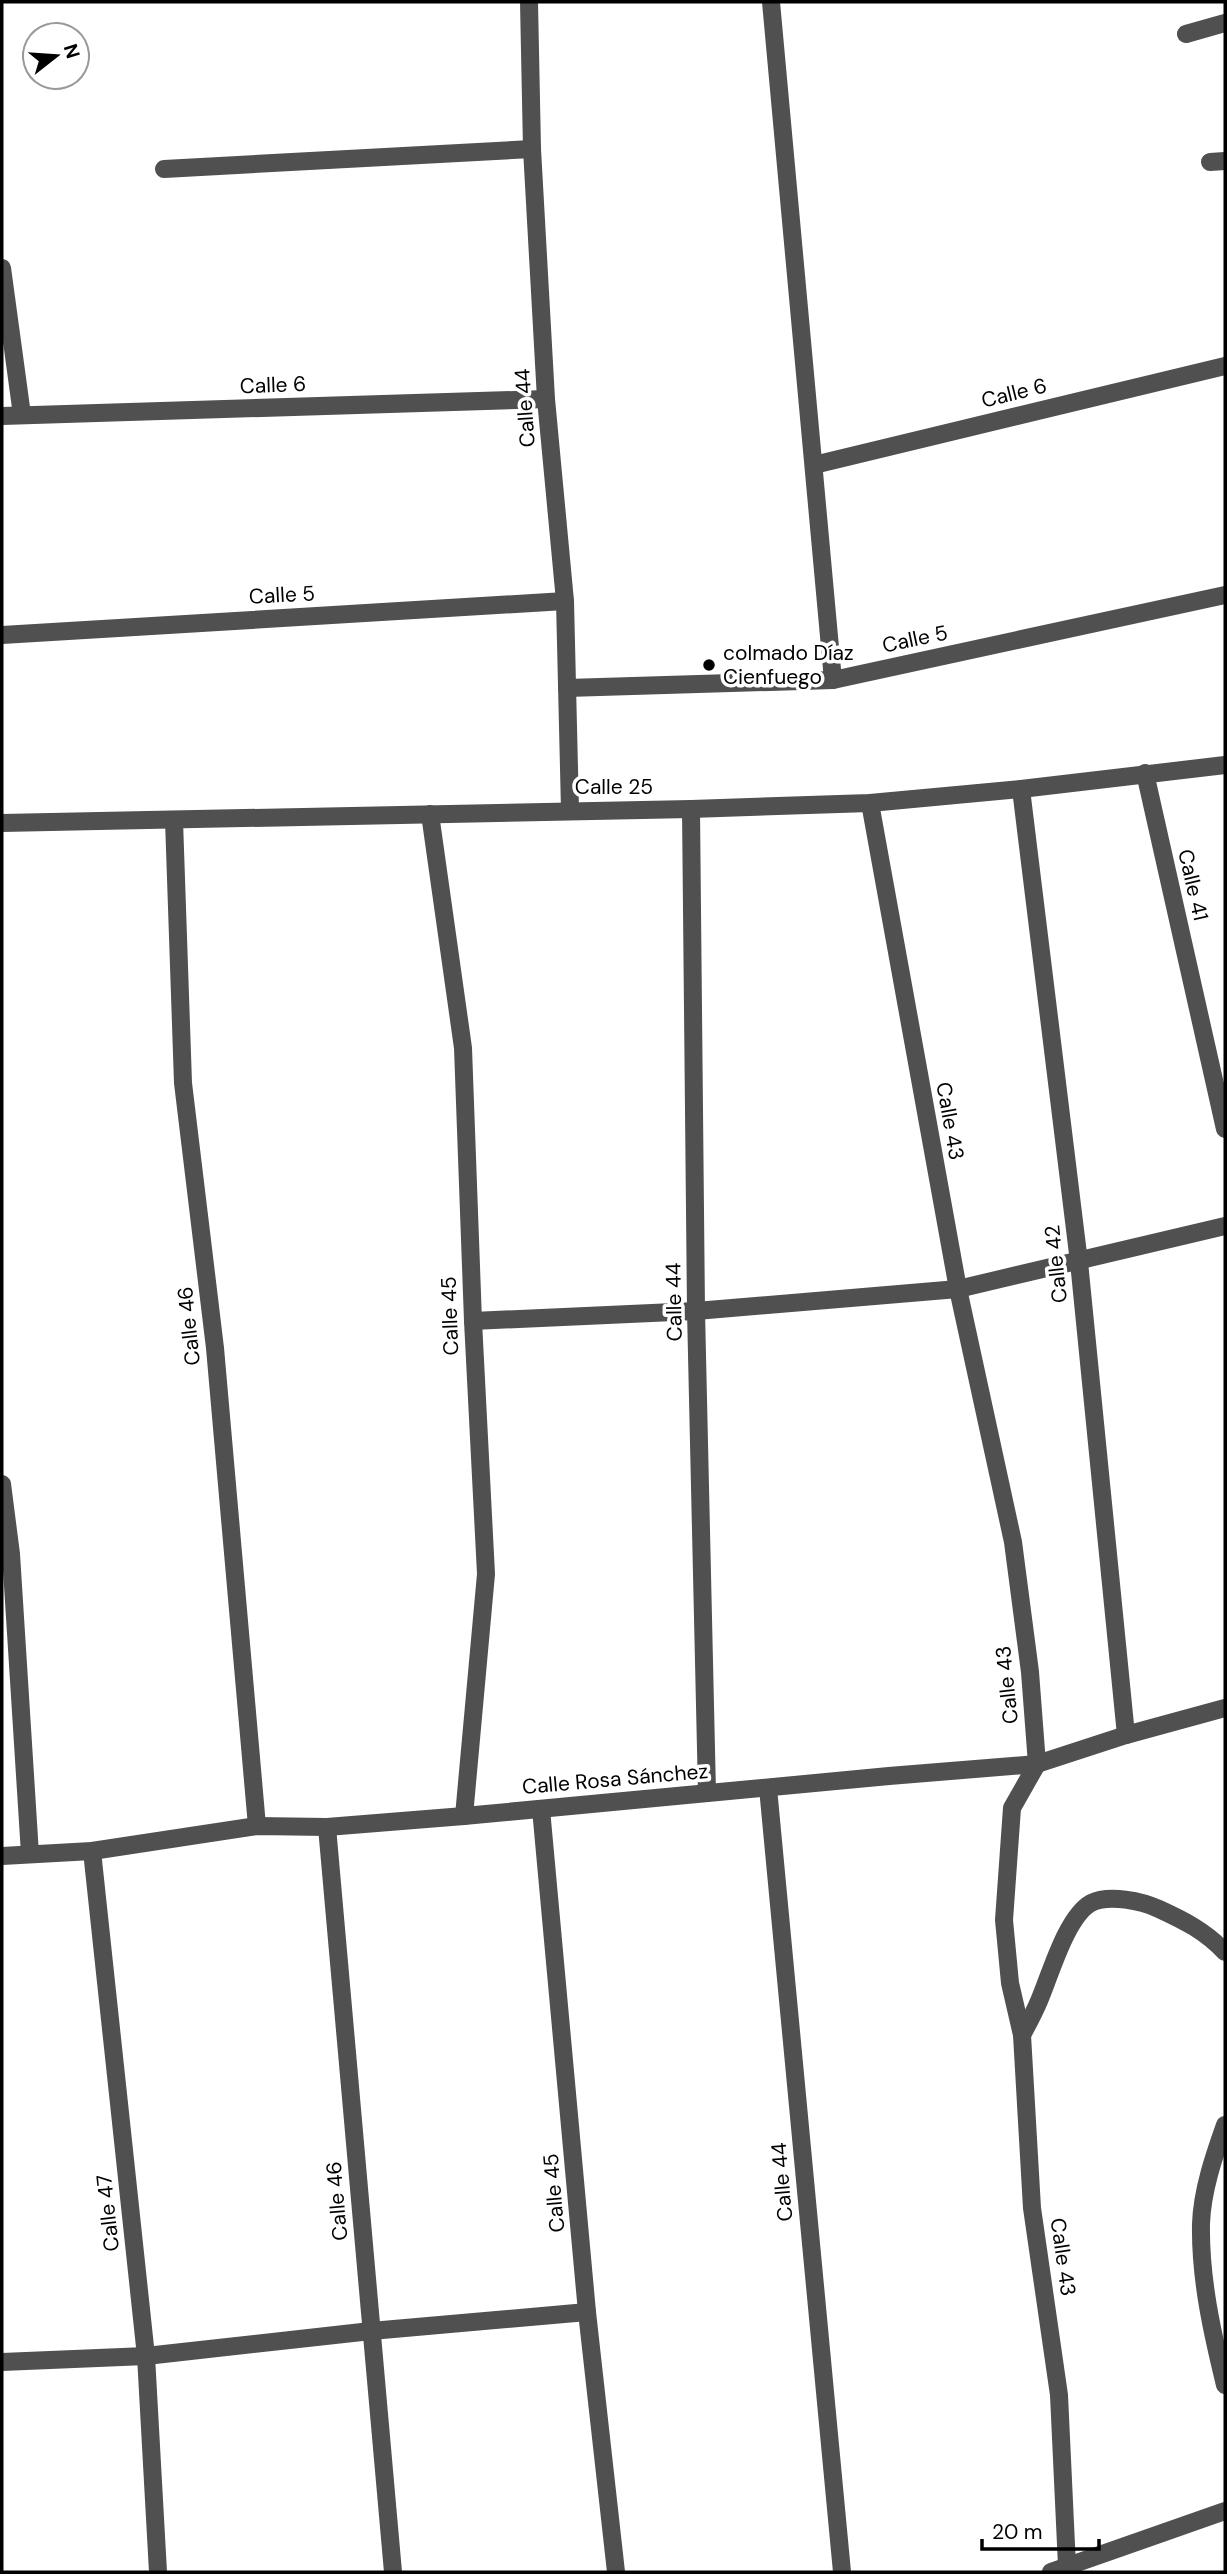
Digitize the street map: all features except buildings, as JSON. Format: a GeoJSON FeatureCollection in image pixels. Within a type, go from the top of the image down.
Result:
{"type":"FeatureCollection","features":[{"type":"Feature","properties":{"kind":"street","name":"Calle 44"},"geometry":{"type":"LineString","coordinates":[[529,2],[532,149],[546,399],[565,601],[570,810]]}},
{"type":"Feature","properties":{"kind":"street"},"geometry":{"type":"LineString","coordinates":[[771,2],[833,680]]}},
{"type":"Feature","properties":{"kind":"street"},"geometry":{"type":"LineString","coordinates":[[1186,34],[1225,23]]}},
{"type":"Feature","properties":{"kind":"street"},"geometry":{"type":"LineString","coordinates":[[164,169],[532,149]]}},
{"type":"Feature","properties":{"kind":"street"},"geometry":{"type":"LineString","coordinates":[[2,268],[22,415]]}},
{"type":"Feature","properties":{"kind":"street","name":"Calle 6"},"geometry":{"type":"LineString","coordinates":[[814,465],[1225,366]]}},
{"type":"Feature","properties":{"kind":"street","name":"Calle 6"},"geometry":{"type":"LineString","coordinates":[[2,416],[546,399]]}},
{"type":"Feature","properties":{"kind":"street","name":"Calle 5"},"geometry":{"type":"LineString","coordinates":[[567,688],[833,680],[1225,594]]}},
{"type":"Feature","properties":{"kind":"street","name":"Calle 5"},"geometry":{"type":"LineString","coordinates":[[2,635],[565,601]]}},
{"type":"Feature","properties":{"kind":"street","name":"Calle 25"},"geometry":{"type":"LineString","coordinates":[[2,823],[870,803],[1021,789],[1225,765]]}},
{"type":"Feature","properties":{"kind":"street","name":"Calle 41"},"geometry":{"type":"LineString","coordinates":[[1145,774],[1225,1129]]}},
{"type":"Feature","properties":{"kind":"street","name":"Calle 42"},"geometry":{"type":"LineString","coordinates":[[1021,789],[1079,1262],[1126,1735]]}},
{"type":"Feature","properties":{"kind":"street","name":"Calle 43"},"geometry":{"type":"LineString","coordinates":[[870,803],[958,1289],[1013,1542],[1030,1672],[1037,1764],[1012,1808],[1004,1920],[1010,1983],[1022,2035],[1032,2208],[1059,2395],[1059,2569]]}},
{"type":"Feature","properties":{"kind":"street","name":"Calle 44"},"geometry":{"type":"LineString","coordinates":[[691,809],[696,1311],[707,1793]]}},
{"type":"Feature","properties":{"kind":"street","name":"Calle 45"},"geometry":{"type":"LineString","coordinates":[[430,814],[463,1048],[486,1574],[464,1816]]}},
{"type":"Feature","properties":{"kind":"street","name":"Calle 46"},"geometry":{"type":"LineString","coordinates":[[174,820],[183,1083],[215,1348],[257,1826]]}},
{"type":"Feature","properties":{"kind":"street"},"geometry":{"type":"LineString","coordinates":[[473,1321],[696,1311],[958,1289],[1225,1226]]}},
{"type":"Feature","properties":{"kind":"street"},"geometry":{"type":"LineString","coordinates":[[2,1484],[11,1554],[30,1854]]}},
{"type":"Feature","properties":{"kind":"street","name":"Calle Rosa Sánchez"},"geometry":{"type":"LineString","coordinates":[[2,1856],[92,1850],[257,1826],[327,1826],[464,1816],[1037,1764],[1225,1707]]}},
{"type":"Feature","properties":{"kind":"street","name":"Calle 44"},"geometry":{"type":"LineString","coordinates":[[768,1788],[842,2572]]}},
{"type":"Feature","properties":{"kind":"street","name":"Calle 45"},"geometry":{"type":"LineString","coordinates":[[541,1809],[587,2312],[616,2572]]}},
{"type":"Feature","properties":{"kind":"street","name":"Calle 46"},"geometry":{"type":"LineString","coordinates":[[327,1826],[393,2572]]}},
{"type":"Feature","properties":{"kind":"street","name":"Calle 47"},"geometry":{"type":"LineString","coordinates":[[92,1850],[146,2356],[158,2572]]}},
{"type":"Feature","properties":{"kind":"street"},"geometry":{"type":"LineString","coordinates":[[1022,2035],[1039,2001],[1062,1941],[1076,1919],[1091,1903],[1116,1899],[1145,1902],[1209,1934],[1225,1952]]}},
{"type":"Feature","properties":{"kind":"street"},"geometry":{"type":"LineString","coordinates":[[1225,2125],[1213,2158],[1201,2222],[1202,2273],[1225,2385]]}},
{"type":"Feature","properties":{"kind":"street"},"geometry":{"type":"LineString","coordinates":[[2,2362],[146,2356],[371,2331],[587,2312]]}},
{"type":"Feature","properties":{"kind":"street"},"geometry":{"type":"LineString","coordinates":[[1059,2569],[1225,2511]]}},
{"type":"Feature","properties":{"kind":"place","name":"colmado Díaz Cienfuego"},"geometry":{"type":"Point","coordinates":[709,665]}}]}
